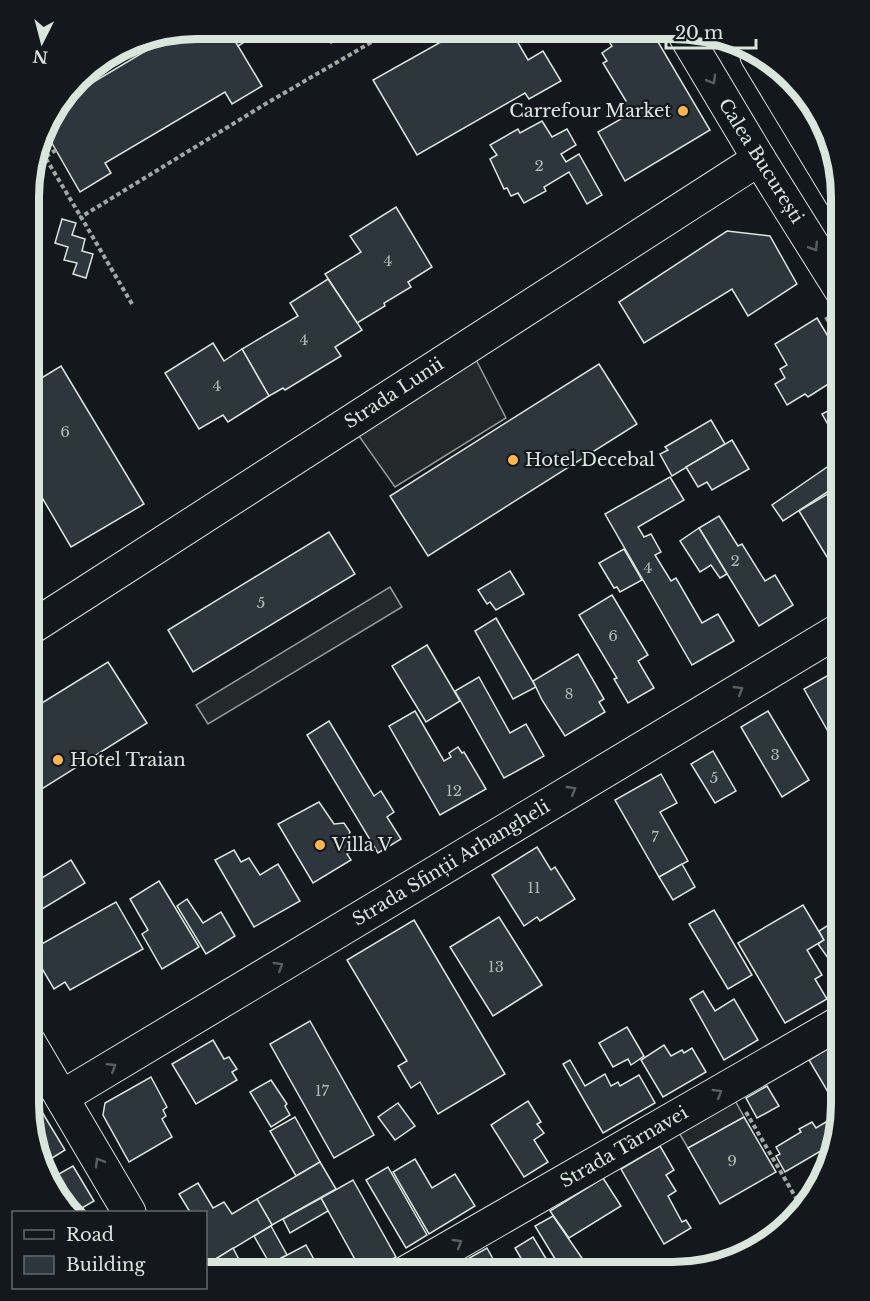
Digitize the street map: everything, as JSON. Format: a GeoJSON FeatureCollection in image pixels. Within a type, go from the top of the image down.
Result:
{"type":"FeatureCollection","features":[{"type":"Feature","properties":{"kind":"street","name":"Calea București"},"geometry":{"type":"LineString","coordinates":[[688,40],[759,159],[831,273]]}},
{"type":"Feature","properties":{"kind":"street"},"geometry":{"type":"LineString","coordinates":[[770,73],[806,119],[828,167]]}},
{"type":"Feature","properties":{"kind":"street","name":"Strada Lunii"},"geometry":{"type":"LineString","coordinates":[[39,623],[759,159]]}},
{"type":"Feature","properties":{"kind":"street","name":"Strada Sfinții Arhangheli"},"geometry":{"type":"LineString","coordinates":[[62,1097],[831,635]]}},
{"type":"Feature","properties":{"kind":"street","name":"Strada Târnavei"},"geometry":{"type":"LineString","coordinates":[[424,1262],[831,1028]]}},
{"type":"Feature","properties":{"kind":"street"},"geometry":{"type":"LineString","coordinates":[[39,1059],[128,1211]]}},
{"type":"Feature","properties":{"kind":"path"},"geometry":{"type":"LineString","coordinates":[[81,217],[377,39]]}},
{"type":"Feature","properties":{"kind":"path"},"geometry":{"type":"LineString","coordinates":[[56,150],[45,157],[132,304]]}},
{"type":"Feature","properties":{"kind":"path"},"geometry":{"type":"LineString","coordinates":[[731,1085],[798,1201]]}},
{"type":"Feature","properties":{"kind":"shaded area"},"geometry":{"type":"Polygon","coordinates":[[[472,352],[506,418],[395,487],[354,429],[472,352]]]}},
{"type":"Feature","properties":{"kind":"shaded area"},"geometry":{"type":"Polygon","coordinates":[[[390,587],[402,607],[208,724],[196,705],[390,587]]]}},
{"type":"Feature","properties":{"kind":"shaded area"},"geometry":{"type":"Polygon","coordinates":[[[731,1093],[744,1117],[688,1148],[675,1126],[731,1093]]]}},
{"type":"Feature","properties":{"kind":"building"},"geometry":{"type":"Polygon","coordinates":[[[197,39],[234,39],[262,86],[232,104],[225,92],[105,163],[111,173],[80,192],[50,140],[66,109],[82,89],[158,44],[197,39]]]}},
{"type":"Feature","properties":{"kind":"building"},"geometry":{"type":"Polygon","coordinates":[[[234,39],[250,39],[238,46],[234,39]]]}},
{"type":"Feature","properties":{"kind":"building"},"geometry":{"type":"Polygon","coordinates":[[[446,39],[516,39],[528,60],[543,51],[561,81],[529,99],[525,93],[417,155],[373,80],[446,39]]]}},
{"type":"Feature","properties":{"kind":"building"},"geometry":{"type":"Polygon","coordinates":[[[607,39],[656,39],[710,130],[625,181],[598,132],[628,115],[622,105],[626,101],[603,63],[607,61],[602,53],[612,46],[607,39]]]}},
{"type":"Feature","properties":{"kind":"building"},"geometry":{"type":"Polygon","coordinates":[[[542,121],[552,137],[567,129],[576,145],[561,154],[566,162],[579,154],[602,195],[587,204],[569,172],[544,187],[546,191],[524,203],[518,193],[511,196],[507,188],[504,189],[490,159],[497,155],[490,145],[518,129],[520,133],[542,121]]]}},
{"type":"Feature","properties":{"kind":"building"},"geometry":{"type":"Polygon","coordinates":[[[396,207],[432,267],[408,282],[411,287],[357,323],[325,274],[361,252],[350,236],[396,207]]]}},
{"type":"Feature","properties":{"kind":"building"},"geometry":{"type":"Polygon","coordinates":[[[62,219],[76,223],[72,235],[85,239],[82,251],[93,254],[86,278],[73,274],[77,263],[64,260],[68,247],[55,243],[62,219]]]}},
{"type":"Feature","properties":{"kind":"building"},"geometry":{"type":"Polygon","coordinates":[[[727,231],[770,236],[797,284],[748,316],[732,289],[644,343],[619,302],[727,231]]]}},
{"type":"Feature","properties":{"kind":"building"},"geometry":{"type":"Polygon","coordinates":[[[328,279],[362,330],[335,347],[341,356],[285,390],[283,388],[269,396],[242,349],[298,316],[290,303],[328,279]]]}},
{"type":"Feature","properties":{"kind":"building"},"geometry":{"type":"Polygon","coordinates":[[[817,318],[831,341],[831,382],[808,397],[805,394],[787,405],[775,384],[785,378],[780,369],[787,365],[775,344],[817,318]]]}},
{"type":"Feature","properties":{"kind":"building"},"geometry":{"type":"Polygon","coordinates":[[[213,343],[224,361],[242,349],[269,396],[228,422],[223,415],[199,429],[165,373],[213,343]]]}},
{"type":"Feature","properties":{"kind":"building","name":"Hotel Decebal"},"geometry":{"type":"Polygon","coordinates":[[[599,364],[637,424],[428,556],[390,496],[599,364]]]}},
{"type":"Feature","properties":{"kind":"building"},"geometry":{"type":"Polygon","coordinates":[[[61,366],[144,504],[71,547],[39,492],[39,379],[61,366]]]}},
{"type":"Feature","properties":{"kind":"building"},"geometry":{"type":"Polygon","coordinates":[[[831,409],[830,428],[822,414],[831,409]]]}},
{"type":"Feature","properties":{"kind":"building"},"geometry":{"type":"Polygon","coordinates":[[[711,420],[725,444],[672,476],[660,454],[668,450],[665,447],[711,420]]]}},
{"type":"Feature","properties":{"kind":"building"},"geometry":{"type":"Polygon","coordinates":[[[732,440],[749,469],[712,490],[707,482],[698,487],[686,467],[732,440]]]}},
{"type":"Feature","properties":{"kind":"building"},"geometry":{"type":"Polygon","coordinates":[[[831,464],[831,490],[783,521],[772,505],[831,464]]]}},
{"type":"Feature","properties":{"kind":"building"},"geometry":{"type":"Polygon","coordinates":[[[670,477],[684,500],[638,527],[644,537],[651,534],[661,552],[655,555],[671,581],[676,578],[702,623],[718,614],[734,641],[692,665],[605,514],[670,477]]]}},
{"type":"Feature","properties":{"kind":"building"},"geometry":{"type":"Polygon","coordinates":[[[831,492],[831,564],[799,511],[831,492]]]}},
{"type":"Feature","properties":{"kind":"building"},"geometry":{"type":"Polygon","coordinates":[[[719,516],[738,546],[742,544],[765,581],[775,575],[793,605],[759,626],[699,528],[719,516]]]}},
{"type":"Feature","properties":{"kind":"building"},"geometry":{"type":"Polygon","coordinates":[[[699,528],[727,574],[720,578],[711,565],[700,572],[680,541],[699,528]]]}},
{"type":"Feature","properties":{"kind":"building"},"geometry":{"type":"Polygon","coordinates":[[[329,532],[355,574],[193,672],[168,630],[329,532]]]}},
{"type":"Feature","properties":{"kind":"building"},"geometry":{"type":"Polygon","coordinates":[[[624,549],[642,580],[620,592],[617,587],[614,588],[599,563],[624,549]]]}},
{"type":"Feature","properties":{"kind":"building"},"geometry":{"type":"Polygon","coordinates":[[[510,571],[524,594],[496,610],[490,602],[487,604],[478,590],[510,571]]]}},
{"type":"Feature","properties":{"kind":"building"},"geometry":{"type":"Polygon","coordinates":[[[612,595],[648,655],[638,661],[654,688],[628,703],[614,679],[617,678],[579,615],[612,595]]]}},
{"type":"Feature","properties":{"kind":"building"},"geometry":{"type":"Polygon","coordinates":[[[496,618],[536,687],[513,699],[475,631],[496,618]]]}},
{"type":"Feature","properties":{"kind":"building"},"geometry":{"type":"Polygon","coordinates":[[[427,645],[460,701],[426,722],[392,666],[427,645]]]}},
{"type":"Feature","properties":{"kind":"building"},"geometry":{"type":"Polygon","coordinates":[[[578,654],[604,699],[599,702],[605,712],[565,736],[533,681],[578,654]]]}},
{"type":"Feature","properties":{"kind":"building","name":"Hotel Traian"},"geometry":{"type":"Polygon","coordinates":[[[108,662],[147,723],[39,791],[39,705],[108,662]]]}},
{"type":"Feature","properties":{"kind":"building"},"geometry":{"type":"Polygon","coordinates":[[[831,674],[831,737],[804,689],[831,674]]]}},
{"type":"Feature","properties":{"kind":"building"},"geometry":{"type":"Polygon","coordinates":[[[479,677],[510,733],[526,724],[544,756],[504,778],[455,691],[479,677]]]}},
{"type":"Feature","properties":{"kind":"building"},"geometry":{"type":"Polygon","coordinates":[[[415,711],[444,761],[451,757],[449,753],[458,747],[462,753],[464,752],[486,789],[440,815],[389,726],[415,711]]]}},
{"type":"Feature","properties":{"kind":"building"},"geometry":{"type":"Polygon","coordinates":[[[768,711],[809,780],[782,797],[741,727],[768,711]]]}},
{"type":"Feature","properties":{"kind":"building"},"geometry":{"type":"Polygon","coordinates":[[[329,721],[374,796],[381,791],[394,812],[387,817],[401,839],[378,853],[307,735],[329,721]]]}},
{"type":"Feature","properties":{"kind":"building"},"geometry":{"type":"Polygon","coordinates":[[[713,751],[736,791],[715,803],[691,764],[713,751]]]}},
{"type":"Feature","properties":{"kind":"building"},"geometry":{"type":"Polygon","coordinates":[[[661,774],[677,803],[660,812],[688,861],[659,877],[615,800],[661,774]]]}},
{"type":"Feature","properties":{"kind":"building","name":"Villa V"},"geometry":{"type":"Polygon","coordinates":[[[319,802],[334,824],[344,823],[350,832],[347,839],[353,850],[347,854],[351,860],[313,883],[278,824],[319,802]]]}},
{"type":"Feature","properties":{"kind":"building"},"geometry":{"type":"Polygon","coordinates":[[[537,847],[551,870],[555,867],[575,899],[540,921],[537,917],[524,926],[492,875],[537,847]]]}},
{"type":"Feature","properties":{"kind":"building"},"geometry":{"type":"Polygon","coordinates":[[[234,850],[241,862],[249,858],[260,875],[278,864],[300,901],[254,927],[215,860],[234,850]]]}},
{"type":"Feature","properties":{"kind":"building"},"geometry":{"type":"Polygon","coordinates":[[[71,860],[85,883],[39,911],[39,880],[71,860]]]}},
{"type":"Feature","properties":{"kind":"building"},"geometry":{"type":"Polygon","coordinates":[[[682,864],[695,887],[673,900],[659,877],[682,864]]]}},
{"type":"Feature","properties":{"kind":"building"},"geometry":{"type":"Polygon","coordinates":[[[159,881],[199,947],[162,969],[142,934],[148,930],[130,899],[159,881]]]}},
{"type":"Feature","properties":{"kind":"building"},"geometry":{"type":"Polygon","coordinates":[[[187,899],[203,923],[221,912],[235,936],[206,954],[177,906],[187,899]]]}},
{"type":"Feature","properties":{"kind":"building"},"geometry":{"type":"Polygon","coordinates":[[[116,902],[143,949],[70,990],[65,982],[54,989],[39,964],[39,945],[116,902]]]}},
{"type":"Feature","properties":{"kind":"building"},"geometry":{"type":"Polygon","coordinates":[[[803,905],[824,940],[807,950],[822,975],[815,979],[827,999],[785,1023],[738,943],[803,905]]]}},
{"type":"Feature","properties":{"kind":"building"},"geometry":{"type":"Polygon","coordinates":[[[714,910],[752,975],[728,989],[689,924],[714,910]]]}},
{"type":"Feature","properties":{"kind":"building"},"geometry":{"type":"Polygon","coordinates":[[[499,917],[542,985],[493,1016],[450,947],[499,917]]]}},
{"type":"Feature","properties":{"kind":"building"},"geometry":{"type":"Polygon","coordinates":[[[414,920],[505,1074],[438,1114],[420,1082],[411,1088],[398,1066],[407,1061],[347,960],[414,920]]]}},
{"type":"Feature","properties":{"kind":"building"},"geometry":{"type":"Polygon","coordinates":[[[831,923],[831,956],[828,958],[818,944],[824,940],[819,931],[831,923]]]}},
{"type":"Feature","properties":{"kind":"building"},"geometry":{"type":"Polygon","coordinates":[[[703,991],[715,1011],[734,999],[758,1040],[724,1060],[690,999],[703,991]]]}},
{"type":"Feature","properties":{"kind":"building"},"geometry":{"type":"Polygon","coordinates":[[[310,1021],[374,1135],[334,1158],[270,1044],[310,1021]]]}},
{"type":"Feature","properties":{"kind":"building"},"geometry":{"type":"Polygon","coordinates":[[[627,1027],[644,1056],[631,1065],[628,1059],[613,1067],[599,1043],[627,1027]]]}},
{"type":"Feature","properties":{"kind":"building"},"geometry":{"type":"Polygon","coordinates":[[[213,1040],[224,1059],[229,1057],[237,1069],[232,1072],[237,1080],[196,1104],[172,1064],[213,1040]]]}},
{"type":"Feature","properties":{"kind":"building"},"geometry":{"type":"Polygon","coordinates":[[[664,1045],[671,1056],[682,1050],[684,1053],[692,1048],[706,1072],[663,1097],[641,1060],[664,1045]]]}},
{"type":"Feature","properties":{"kind":"building"},"geometry":{"type":"Polygon","coordinates":[[[831,1046],[831,1097],[809,1060],[831,1046]]]}},
{"type":"Feature","properties":{"kind":"building"},"geometry":{"type":"Polygon","coordinates":[[[570,1060],[585,1086],[605,1074],[611,1086],[618,1082],[620,1086],[639,1075],[655,1103],[603,1133],[563,1064],[570,1060]]]}},
{"type":"Feature","properties":{"kind":"building"},"geometry":{"type":"Polygon","coordinates":[[[151,1077],[167,1107],[163,1110],[166,1116],[162,1119],[172,1137],[129,1162],[103,1115],[105,1103],[151,1077]]]}},
{"type":"Feature","properties":{"kind":"building"},"geometry":{"type":"Polygon","coordinates":[[[271,1080],[287,1104],[285,1106],[290,1115],[271,1127],[250,1092],[271,1080]]]}},
{"type":"Feature","properties":{"kind":"building"},"geometry":{"type":"Polygon","coordinates":[[[767,1086],[779,1106],[757,1118],[746,1098],[767,1086]]]}},
{"type":"Feature","properties":{"kind":"building"},"geometry":{"type":"Polygon","coordinates":[[[528,1101],[541,1122],[537,1124],[544,1133],[534,1140],[548,1162],[524,1177],[491,1125],[528,1101]]]}},
{"type":"Feature","properties":{"kind":"building"},"geometry":{"type":"Polygon","coordinates":[[[398,1103],[415,1126],[395,1140],[378,1117],[398,1103]]]}},
{"type":"Feature","properties":{"kind":"building"},"geometry":{"type":"Polygon","coordinates":[[[39,1107],[65,1150],[49,1160],[42,1135],[39,1107]]]}},
{"type":"Feature","properties":{"kind":"building"},"geometry":{"type":"Polygon","coordinates":[[[295,1117],[320,1162],[296,1176],[270,1131],[295,1117]]]}},
{"type":"Feature","properties":{"kind":"building"},"geometry":{"type":"Polygon","coordinates":[[[744,1117],[776,1172],[720,1204],[688,1148],[744,1117]]]}},
{"type":"Feature","properties":{"kind":"building"},"geometry":{"type":"Polygon","coordinates":[[[830,1119],[825,1149],[785,1172],[776,1156],[780,1154],[776,1147],[801,1132],[799,1129],[812,1122],[816,1128],[830,1119]]]}},
{"type":"Feature","properties":{"kind":"building"},"geometry":{"type":"Polygon","coordinates":[[[660,1146],[674,1170],[666,1175],[676,1191],[668,1196],[682,1222],[686,1220],[691,1228],[664,1244],[621,1169],[660,1146]]]}},
{"type":"Feature","properties":{"kind":"building"},"geometry":{"type":"Polygon","coordinates":[[[415,1159],[432,1188],[455,1174],[475,1206],[429,1234],[393,1172],[415,1159]]]}},
{"type":"Feature","properties":{"kind":"building"},"geometry":{"type":"Polygon","coordinates":[[[320,1162],[336,1189],[272,1225],[257,1199],[320,1162]]]}},
{"type":"Feature","properties":{"kind":"building"},"geometry":{"type":"Polygon","coordinates":[[[73,1166],[94,1201],[80,1209],[56,1175],[73,1166]]]}},
{"type":"Feature","properties":{"kind":"building"},"geometry":{"type":"Polygon","coordinates":[[[388,1167],[427,1235],[406,1248],[366,1180],[388,1167]]]}},
{"type":"Feature","properties":{"kind":"building"},"geometry":{"type":"Polygon","coordinates":[[[603,1178],[621,1206],[569,1238],[550,1211],[603,1178]]]}},
{"type":"Feature","properties":{"kind":"building"},"geometry":{"type":"Polygon","coordinates":[[[353,1180],[396,1257],[387,1262],[356,1262],[321,1198],[353,1180]]]}},
{"type":"Feature","properties":{"kind":"building"},"geometry":{"type":"Polygon","coordinates":[[[198,1183],[213,1208],[224,1202],[232,1214],[257,1199],[272,1225],[211,1262],[207,1262],[207,1211],[189,1211],[179,1194],[198,1183]]]}},
{"type":"Feature","properties":{"kind":"building"},"geometry":{"type":"Polygon","coordinates":[[[321,1198],[328,1211],[290,1233],[283,1219],[321,1198]]]}},
{"type":"Feature","properties":{"kind":"building"},"geometry":{"type":"Polygon","coordinates":[[[553,1216],[585,1262],[557,1262],[535,1226],[553,1216]]]}},
{"type":"Feature","properties":{"kind":"building"},"geometry":{"type":"Polygon","coordinates":[[[271,1226],[287,1255],[269,1262],[254,1236],[271,1226]]]}},
{"type":"Feature","properties":{"kind":"building"},"geometry":{"type":"Polygon","coordinates":[[[533,1237],[548,1262],[523,1262],[515,1248],[533,1237]]]}},
{"type":"Feature","properties":{"kind":"building"},"geometry":{"type":"Polygon","coordinates":[[[306,1245],[315,1262],[274,1262],[306,1245]]]}},
{"type":"Feature","properties":{"kind":"building"},"geometry":{"type":"Polygon","coordinates":[[[233,1248],[240,1262],[211,1262],[233,1248]]]}},
{"type":"Feature","properties":{"kind":"building"},"geometry":{"type":"Polygon","coordinates":[[[487,1248],[495,1262],[462,1262],[487,1248]]]}},
{"type":"Feature","properties":{"kind":"place","name":"Carrefour Market"},"geometry":{"type":"Point","coordinates":[683,111]}},
{"type":"Feature","properties":{"kind":"place","name":"Hotel Decebal"},"geometry":{"type":"Point","coordinates":[513,460]}},
{"type":"Feature","properties":{"kind":"place","name":"Hotel Traian"},"geometry":{"type":"Point","coordinates":[58,760]}},
{"type":"Feature","properties":{"kind":"place","name":"Villa V"},"geometry":{"type":"Point","coordinates":[320,845]}}]}
